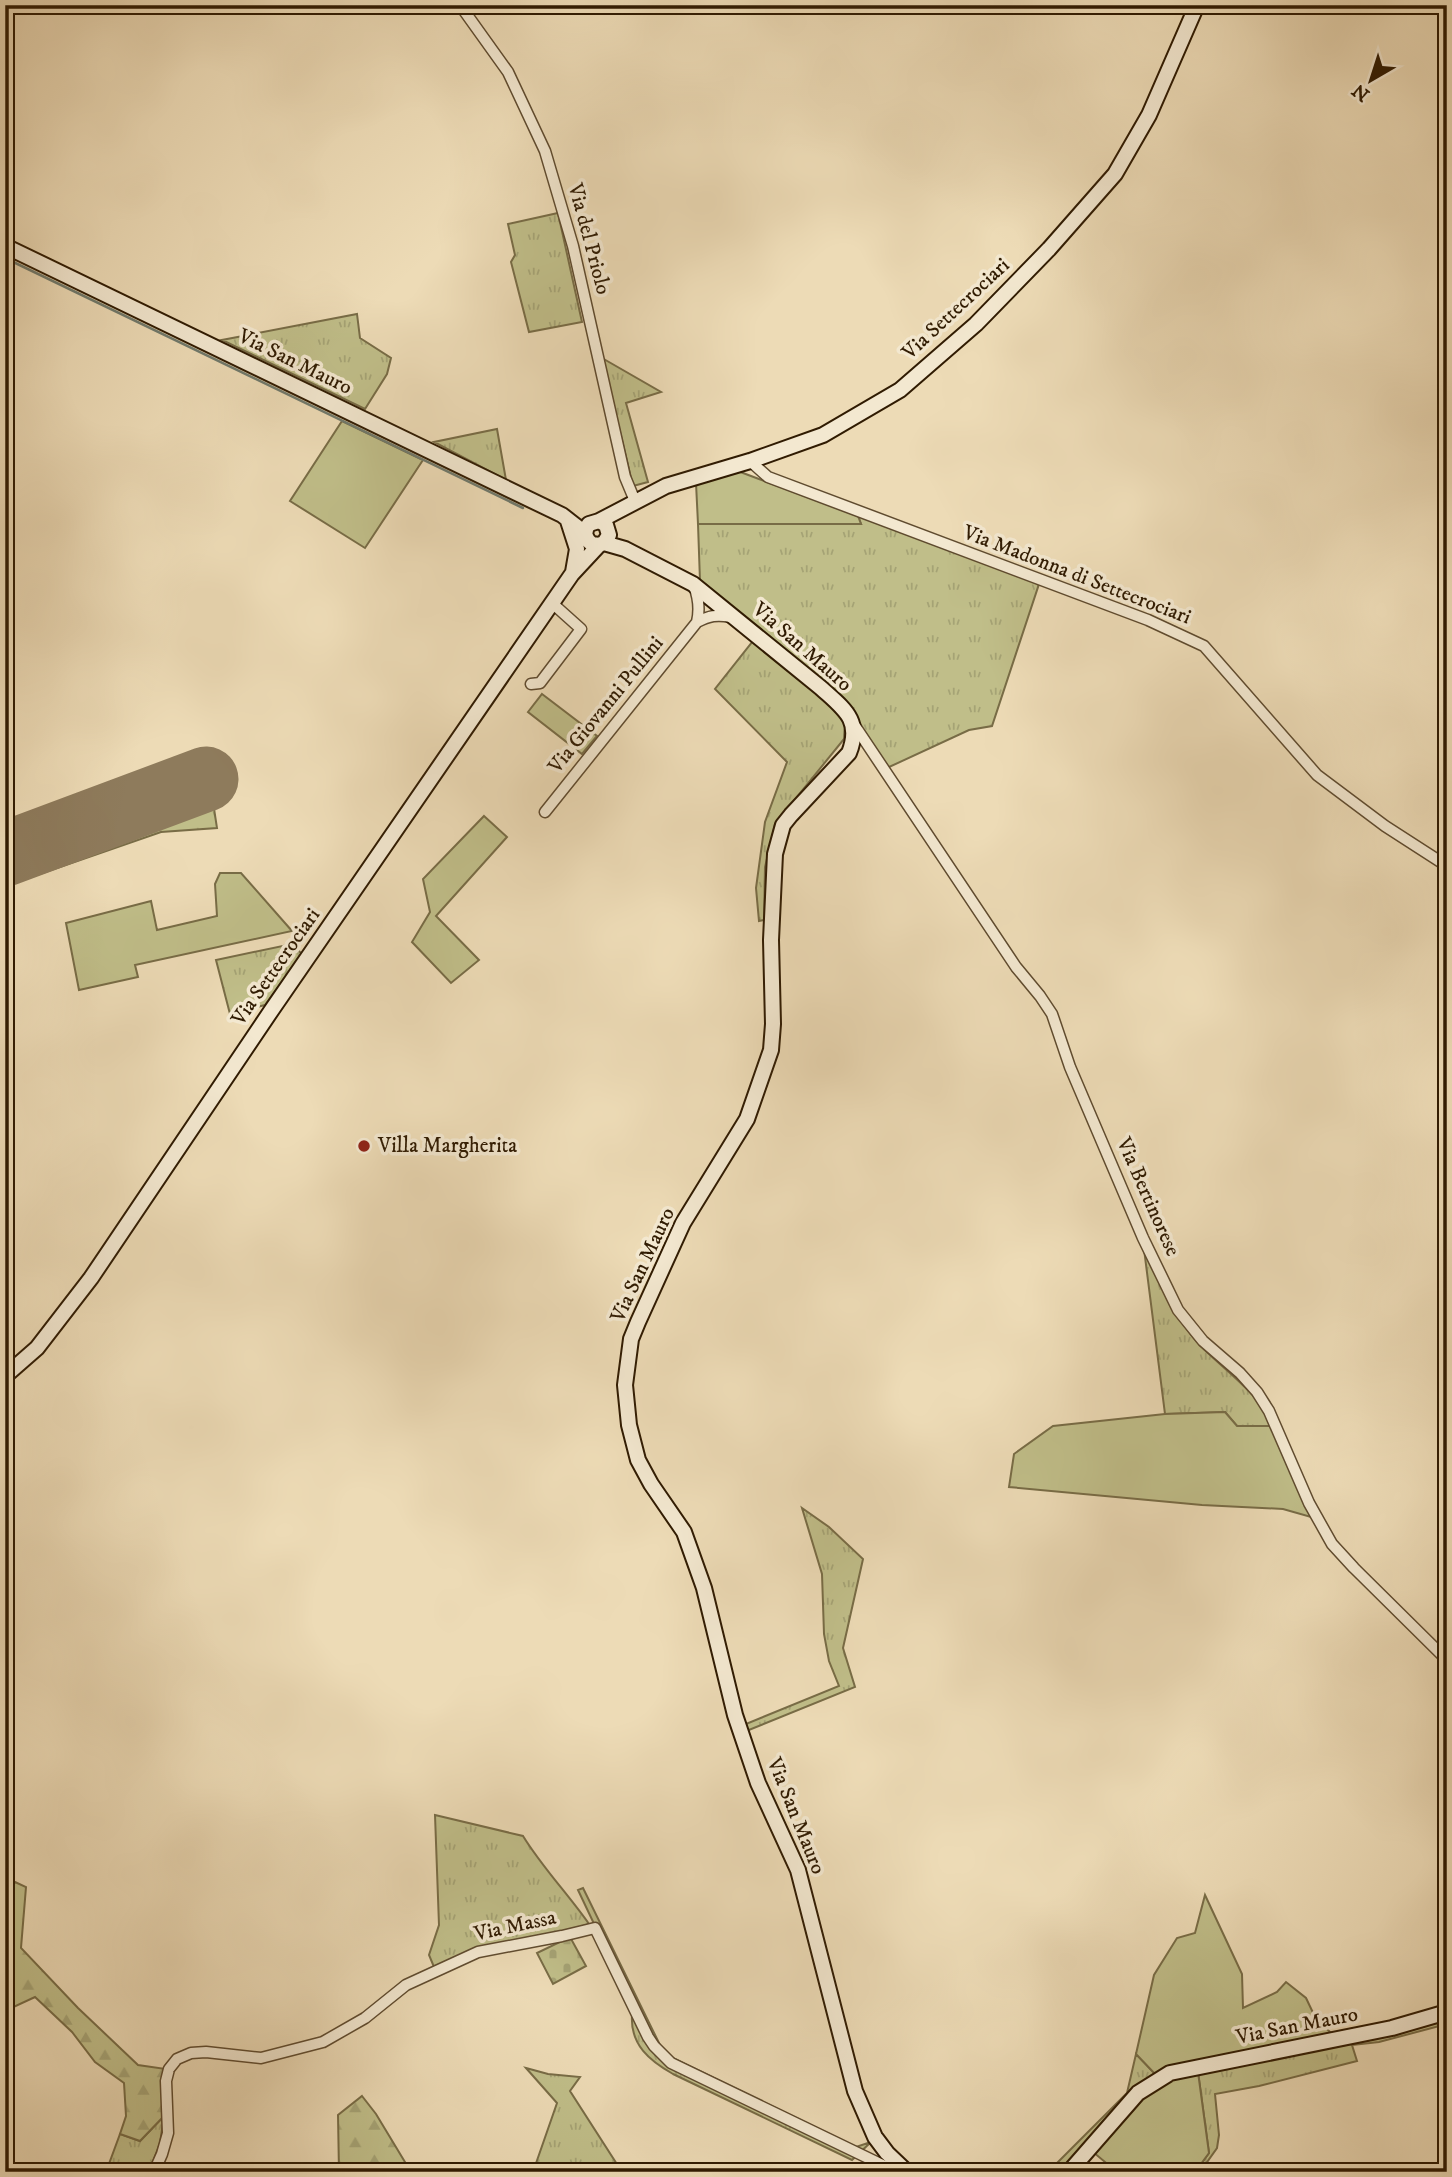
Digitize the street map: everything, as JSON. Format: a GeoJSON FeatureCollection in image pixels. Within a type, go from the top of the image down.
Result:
{"type":"FeatureCollection","features":[{"type":"Feature","properties":{"kind":"main road","name":"Via Settecrociari"},"geometry":{"type":"LineString","coordinates":[[5,1376],[37,1348],[91,1278],[598,533],[630,504],[666,486],[750,461],[822,435],[900,390],[976,324],[1049,249],[1115,174],[1149,115],[1197,5]]}},
{"type":"Feature","properties":{"kind":"main road","name":"Via San Mauro"},"geometry":{"type":"LineString","coordinates":[[5,246],[598,533],[693,584],[821,688],[851,720],[855,730],[849,752],[790,815],[778,837],[771,940],[771,1050],[747,1119],[683,1223],[638,1322],[631,1339],[625,1385],[629,1425],[638,1460],[684,1532],[704,1588],[735,1715],[758,1783],[798,1870],[855,2091],[875,2137],[904,2169]]}},
{"type":"Feature","properties":{"kind":"main road"},"geometry":{"type":"LineString","coordinates":[[566,518],[577,549],[572,574]]}},
{"type":"Feature","properties":{"kind":"main road","name":"Via San Mauro"},"geometry":{"type":"LineString","coordinates":[[1069,2172],[1139,2093],[1170,2073],[1392,2028],[1447,2012]]}},
{"type":"Feature","properties":{"kind":"street","name":"Via del Priolo"},"geometry":{"type":"LineString","coordinates":[[460,5],[508,72],[545,150],[573,246],[630,504]]}},
{"type":"Feature","properties":{"kind":"street","name":"Via Madonna di Settecrociari"},"geometry":{"type":"LineString","coordinates":[[750,461],[768,477],[1148,620],[1204,646],[1317,775],[1385,826],[1447,866]]}},
{"type":"Feature","properties":{"kind":"street"},"geometry":{"type":"LineString","coordinates":[[693,584],[699,599],[701,617],[720,615],[737,619]]}},
{"type":"Feature","properties":{"kind":"street","name":"Via Giovanni Pullini"},"geometry":{"type":"LineString","coordinates":[[545,813],[714,601]]}},
{"type":"Feature","properties":{"kind":"street"},"geometry":{"type":"LineString","coordinates":[[531,684],[540,683],[581,629],[552,603]]}},
{"type":"Feature","properties":{"kind":"street","name":"Via Bertinorese"},"geometry":{"type":"LineString","coordinates":[[851,720],[1016,967],[1052,1014],[1070,1067],[1143,1238],[1178,1310],[1203,1341],[1240,1373],[1257,1392],[1269,1411],[1309,1503],[1332,1544],[1447,1660]]}},
{"type":"Feature","properties":{"kind":"street","name":"Via Massa"},"geometry":{"type":"LineString","coordinates":[[154,2172],[168,2133],[166,2081],[169,2069],[177,2059],[191,2053],[206,2052],[261,2057],[323,2042],[365,2018],[405,1985],[478,1952],[595,1928],[648,2037],[671,2063],[895,2171],[904,2169]]}},
{"type":"Feature","properties":{"kind":"green space"},"geometry":{"type":"Polygon","coordinates":[[[558,213],[582,322],[529,332],[511,262],[515,255],[508,224],[558,213]]]}},
{"type":"Feature","properties":{"kind":"green space"},"geometry":{"type":"Polygon","coordinates":[[[357,314],[360,338],[391,358],[387,374],[365,409],[222,340],[357,314]]]}},
{"type":"Feature","properties":{"kind":"green space"},"geometry":{"type":"Polygon","coordinates":[[[602,358],[661,392],[626,403],[648,482],[633,486],[602,358]]]}},
{"type":"Feature","properties":{"kind":"green space"},"geometry":{"type":"Polygon","coordinates":[[[342,421],[423,460],[365,548],[290,501],[342,421]]]}},
{"type":"Feature","properties":{"kind":"green space"},"geometry":{"type":"Polygon","coordinates":[[[497,429],[506,480],[434,442],[497,429]]]}},
{"type":"Feature","properties":{"kind":"green space"},"geometry":{"type":"Polygon","coordinates":[[[735,470],[858,516],[861,524],[698,524],[696,483],[735,470]]]}},
{"type":"Feature","properties":{"kind":"green space"},"geometry":{"type":"Polygon","coordinates":[[[858,516],[1039,584],[992,726],[969,730],[887,768],[850,711],[700,581],[698,524],[861,524],[858,516]]]}},
{"type":"Feature","properties":{"kind":"green space"},"geometry":{"type":"Polygon","coordinates":[[[753,641],[832,703],[845,720],[844,739],[775,824],[765,867],[764,920],[759,921],[756,888],[765,822],[787,762],[715,689],[753,641]]]}},
{"type":"Feature","properties":{"kind":"green space"},"geometry":{"type":"Polygon","coordinates":[[[542,694],[597,736],[582,754],[528,712],[542,694]]]}},
{"type":"Feature","properties":{"kind":"green space"},"geometry":{"type":"Polygon","coordinates":[[[211,789],[217,828],[161,832],[5,886],[5,868],[211,789]]]}},
{"type":"Feature","properties":{"kind":"green space"},"geometry":{"type":"Polygon","coordinates":[[[484,816],[507,837],[436,916],[479,960],[451,983],[412,942],[430,912],[423,879],[484,816]]]}},
{"type":"Feature","properties":{"kind":"green space"},"geometry":{"type":"Polygon","coordinates":[[[220,873],[241,873],[292,931],[135,965],[138,977],[79,990],[66,923],[151,901],[157,930],[217,916],[215,884],[220,873]]]}},
{"type":"Feature","properties":{"kind":"green space"},"geometry":{"type":"Polygon","coordinates":[[[292,944],[302,954],[265,1005],[230,1014],[216,960],[292,944]]]}},
{"type":"Feature","properties":{"kind":"green space"},"geometry":{"type":"Polygon","coordinates":[[[1144,1249],[1188,1332],[1259,1402],[1273,1426],[1237,1426],[1225,1412],[1165,1414],[1144,1249]]]}},
{"type":"Feature","properties":{"kind":"green space"},"geometry":{"type":"Polygon","coordinates":[[[1225,1412],[1237,1426],[1273,1426],[1311,1517],[1283,1509],[1202,1505],[1009,1487],[1014,1454],[1053,1426],[1165,1414],[1225,1412]]]}},
{"type":"Feature","properties":{"kind":"green space"},"geometry":{"type":"Polygon","coordinates":[[[802,1508],[829,1527],[863,1559],[843,1648],[855,1687],[744,1732],[741,1726],[839,1686],[829,1661],[824,1634],[822,1574],[802,1508]]]}},
{"type":"Feature","properties":{"kind":"green space"},"geometry":{"type":"Polygon","coordinates":[[[435,1815],[523,1836],[589,1924],[434,1967],[429,1955],[439,1925],[435,1815]]]}},
{"type":"Feature","properties":{"kind":"green space"},"geometry":{"type":"Polygon","coordinates":[[[15,1882],[26,1887],[21,1948],[78,2008],[138,2065],[166,2069],[164,2116],[140,2141],[120,2134],[126,2116],[124,2083],[95,2062],[72,2032],[35,1997],[5,2011],[5,1987],[10,1982],[5,1978],[5,1903],[15,1882]]]}},
{"type":"Feature","properties":{"kind":"green space"},"geometry":{"type":"Polygon","coordinates":[[[583,1888],[660,2045],[673,2058],[856,2147],[871,2142],[852,2160],[673,2074],[649,2058],[634,2035],[632,2015],[653,2052],[668,2063],[690,2071],[654,2045],[578,1890],[583,1888]]]}},
{"type":"Feature","properties":{"kind":"green space"},"geometry":{"type":"Polygon","coordinates":[[[1205,1895],[1242,1974],[1243,2008],[1277,1992],[1286,1982],[1306,1998],[1315,2017],[1336,2038],[1156,2075],[1136,2054],[1154,1975],[1177,1938],[1195,1933],[1205,1895]]]}},
{"type":"Feature","properties":{"kind":"green space"},"geometry":{"type":"Polygon","coordinates":[[[570,1937],[586,1966],[553,1984],[537,1953],[570,1937]]]}},
{"type":"Feature","properties":{"kind":"green space"},"geometry":{"type":"Polygon","coordinates":[[[1447,2016],[1447,2024],[1379,2042],[1352,2045],[1357,2061],[1259,2086],[1215,2094],[1219,2135],[1217,2148],[1200,2172],[1195,2172],[1209,2153],[1198,2072],[1351,2044],[1447,2016]]]}},
{"type":"Feature","properties":{"kind":"green space"},"geometry":{"type":"Polygon","coordinates":[[[1136,2054],[1156,2075],[1064,2172],[1048,2172],[1127,2093],[1136,2054]]]}},
{"type":"Feature","properties":{"kind":"green space"},"geometry":{"type":"Polygon","coordinates":[[[526,2068],[548,2074],[580,2077],[570,2091],[622,2172],[533,2172],[557,2103],[526,2068]]]}},
{"type":"Feature","properties":{"kind":"green space"},"geometry":{"type":"Polygon","coordinates":[[[1198,2072],[1209,2153],[1195,2172],[1117,2172],[1093,2152],[1144,2095],[1163,2083],[1198,2072]]]}},
{"type":"Feature","properties":{"kind":"green space"},"geometry":{"type":"Polygon","coordinates":[[[362,2096],[411,2172],[339,2172],[338,2115],[362,2096]]]}},
{"type":"Feature","properties":{"kind":"green space"},"geometry":{"type":"Polygon","coordinates":[[[164,2116],[160,2143],[149,2172],[106,2172],[120,2134],[140,2141],[164,2116]]]}},
{"type":"Feature","properties":{"kind":"waterway"},"geometry":{"type":"LineString","coordinates":[[5,258],[523,508]]}},
{"type":"Feature","properties":{"kind":"runway"},"geometry":{"type":"LineString","coordinates":[[5,854],[206,779]]}},
{"type":"Feature","properties":{"kind":"place","name":"Villa Margherita"},"geometry":{"type":"Point","coordinates":[364,1146]}}]}
